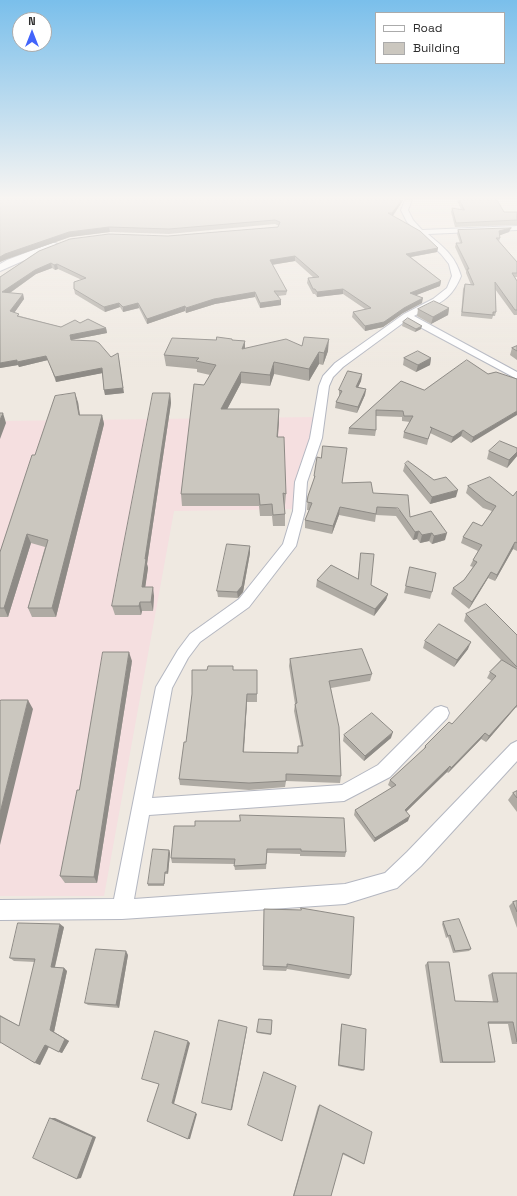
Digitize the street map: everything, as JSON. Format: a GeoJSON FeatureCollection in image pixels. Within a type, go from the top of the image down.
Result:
{"type":"FeatureCollection","features":[{"type":"Feature","properties":{"kind":"street"},"geometry":{"type":"LineString","coordinates":[[0,268],[10,262],[27,256]]}},
{"type":"Feature","properties":{"kind":"street"},"geometry":{"type":"LineString","coordinates":[[122,909],[164,687],[194,638],[244,603],[289,546],[299,511],[301,482],[316,438],[324,386],[328,376],[339,365],[407,316],[441,298],[451,290],[457,278],[456,271],[446,256]]}},
{"type":"Feature","properties":{"kind":"street"},"geometry":{"type":"LineString","coordinates":[[407,316],[517,376]]}},
{"type":"Feature","properties":{"kind":"street"},"geometry":{"type":"LineString","coordinates":[[141,807],[344,793],[384,771],[441,713]]}},
{"type":"Feature","properties":{"kind":"street"},"geometry":{"type":"LineString","coordinates":[[0,910],[122,909],[345,894],[390,881],[414,859],[517,749]]}},
{"type":"Feature","properties":{"kind":"shaded area"},"geometry":{"type":"Polygon","coordinates":[[[314,417],[297,509],[174,511],[104,896],[0,896],[0,421],[314,417]]]}},
{"type":"Feature","properties":{"kind":"building"},"geometry":{"type":"Polygon","coordinates":[[[32,256],[408,256],[441,281],[410,293],[423,298],[404,308],[384,322],[365,326],[353,312],[371,308],[343,289],[317,292],[313,289],[308,278],[319,277],[295,256],[270,260],[287,291],[274,291],[281,300],[260,303],[255,292],[214,299],[186,308],[185,306],[147,319],[138,303],[123,307],[119,303],[104,307],[74,289],[74,282],[86,278],[57,264],[54,265],[51,263],[35,270],[2,292],[23,294],[10,311],[19,314],[17,316],[61,327],[75,320],[80,323],[88,319],[106,328],[70,335],[71,340],[95,341],[99,343],[111,357],[118,353],[123,388],[104,390],[102,368],[55,377],[46,356],[17,362],[17,360],[0,363],[0,277],[32,256]]]}},
{"type":"Feature","properties":{"kind":"building"},"geometry":{"type":"Polygon","coordinates":[[[462,256],[512,256],[517,262],[517,273],[512,273],[517,281],[517,310],[515,310],[495,282],[496,312],[493,312],[493,315],[462,312],[465,284],[474,285],[467,269],[469,269],[462,256]]]}},
{"type":"Feature","properties":{"kind":"building"},"geometry":{"type":"Polygon","coordinates":[[[434,301],[449,308],[433,317],[418,309],[434,301]]]}},
{"type":"Feature","properties":{"kind":"building"},"geometry":{"type":"Polygon","coordinates":[[[408,318],[422,326],[416,329],[403,322],[408,318]]]}},
{"type":"Feature","properties":{"kind":"building"},"geometry":{"type":"Polygon","coordinates":[[[217,337],[245,341],[242,349],[286,339],[302,346],[304,337],[329,339],[324,353],[319,352],[309,369],[274,362],[270,375],[241,372],[221,409],[279,409],[277,437],[284,437],[286,494],[283,493],[285,514],[273,515],[272,504],[260,505],[259,494],[181,494],[194,384],[204,385],[216,365],[196,361],[199,358],[164,355],[172,338],[216,340],[217,337]]]}},
{"type":"Feature","properties":{"kind":"building"},"geometry":{"type":"Polygon","coordinates":[[[517,346],[517,351],[512,348],[517,346]]]}},
{"type":"Feature","properties":{"kind":"building"},"geometry":{"type":"Polygon","coordinates":[[[418,351],[431,358],[418,365],[404,358],[418,351]]]}},
{"type":"Feature","properties":{"kind":"building"},"geometry":{"type":"Polygon","coordinates":[[[467,360],[488,374],[496,372],[517,379],[517,411],[473,437],[463,430],[453,437],[430,427],[432,428],[428,439],[404,432],[413,416],[404,416],[403,411],[376,410],[376,430],[349,428],[401,381],[424,390],[467,360]]]}},
{"type":"Feature","properties":{"kind":"building"},"geometry":{"type":"Polygon","coordinates":[[[348,371],[362,374],[356,387],[366,389],[358,407],[336,402],[342,391],[339,390],[348,371]]]}},
{"type":"Feature","properties":{"kind":"building"},"geometry":{"type":"Polygon","coordinates":[[[75,393],[79,415],[102,415],[52,608],[28,608],[48,540],[27,534],[4,608],[0,608],[0,552],[32,455],[35,455],[55,396],[75,393]]]}},
{"type":"Feature","properties":{"kind":"building"},"geometry":{"type":"Polygon","coordinates":[[[153,393],[170,393],[142,587],[153,587],[151,602],[140,602],[139,606],[112,606],[153,393]]]}},
{"type":"Feature","properties":{"kind":"building"},"geometry":{"type":"Polygon","coordinates":[[[0,413],[3,413],[0,420],[0,413]]]}},
{"type":"Feature","properties":{"kind":"building"},"geometry":{"type":"Polygon","coordinates":[[[500,441],[517,448],[517,452],[509,460],[489,451],[500,441]]]}},
{"type":"Feature","properties":{"kind":"building"},"geometry":{"type":"Polygon","coordinates":[[[323,446],[347,448],[342,483],[371,482],[373,493],[408,495],[410,517],[431,511],[447,533],[434,536],[432,533],[422,535],[419,531],[415,532],[398,508],[377,507],[376,514],[340,507],[333,526],[305,520],[312,503],[307,502],[315,476],[317,457],[321,458],[323,446]]]}},
{"type":"Feature","properties":{"kind":"building"},"geometry":{"type":"Polygon","coordinates":[[[408,461],[434,480],[446,477],[458,490],[432,497],[405,464],[408,461]]]}},
{"type":"Feature","properties":{"kind":"building"},"geometry":{"type":"Polygon","coordinates":[[[490,477],[513,496],[517,491],[517,543],[515,542],[497,575],[491,572],[472,602],[453,588],[464,580],[477,562],[473,560],[482,545],[463,537],[473,522],[482,526],[496,506],[486,501],[468,486],[490,477]]]}},
{"type":"Feature","properties":{"kind":"building"},"geometry":{"type":"Polygon","coordinates":[[[227,544],[250,546],[242,586],[237,592],[217,591],[227,544]]]}},
{"type":"Feature","properties":{"kind":"building"},"geometry":{"type":"Polygon","coordinates":[[[361,553],[374,554],[371,585],[388,594],[375,609],[317,580],[331,565],[358,579],[361,553]]]}},
{"type":"Feature","properties":{"kind":"building"},"geometry":{"type":"Polygon","coordinates":[[[410,567],[436,573],[432,592],[406,586],[410,567]]]}},
{"type":"Feature","properties":{"kind":"building"},"geometry":{"type":"Polygon","coordinates":[[[486,604],[517,635],[517,667],[466,614],[486,604]]]}},
{"type":"Feature","properties":{"kind":"building"},"geometry":{"type":"Polygon","coordinates":[[[439,624],[471,642],[457,660],[425,641],[439,624]]]}},
{"type":"Feature","properties":{"kind":"building"},"geometry":{"type":"Polygon","coordinates":[[[362,649],[372,674],[329,681],[339,727],[341,776],[286,774],[286,781],[249,783],[179,779],[184,742],[186,742],[192,694],[192,670],[207,670],[208,666],[233,666],[233,670],[257,670],[257,694],[247,694],[243,752],[298,753],[298,746],[303,746],[295,704],[297,703],[290,659],[362,649]]]}},
{"type":"Feature","properties":{"kind":"building"},"geometry":{"type":"Polygon","coordinates":[[[103,652],[129,652],[94,877],[60,876],[77,790],[79,790],[103,652]]]}},
{"type":"Feature","properties":{"kind":"building"},"geometry":{"type":"Polygon","coordinates":[[[502,660],[517,669],[517,705],[489,736],[485,733],[451,768],[450,766],[405,810],[410,816],[375,838],[355,810],[396,785],[390,780],[426,747],[425,746],[449,722],[452,724],[496,676],[490,672],[502,660]]]}},
{"type":"Feature","properties":{"kind":"building"},"geometry":{"type":"Polygon","coordinates":[[[1,700],[28,700],[0,813],[0,702],[1,700]]]}},
{"type":"Feature","properties":{"kind":"building"},"geometry":{"type":"Polygon","coordinates":[[[372,713],[393,732],[365,756],[344,735],[372,713]]]}},
{"type":"Feature","properties":{"kind":"building"},"geometry":{"type":"Polygon","coordinates":[[[517,791],[517,798],[513,793],[517,791]]]}},
{"type":"Feature","properties":{"kind":"building"},"geometry":{"type":"Polygon","coordinates":[[[240,815],[344,818],[346,852],[301,851],[301,849],[267,849],[266,864],[234,866],[235,859],[171,858],[174,826],[195,826],[195,821],[240,821],[240,815]]]}},
{"type":"Feature","properties":{"kind":"building"},"geometry":{"type":"Polygon","coordinates":[[[153,849],[169,850],[167,872],[165,872],[164,884],[148,884],[153,849]]]}},
{"type":"Feature","properties":{"kind":"building"},"geometry":{"type":"Polygon","coordinates":[[[517,901],[517,912],[513,902],[517,901]]]}},
{"type":"Feature","properties":{"kind":"building"},"geometry":{"type":"Polygon","coordinates":[[[301,908],[354,917],[351,975],[287,964],[287,967],[263,966],[264,909],[301,910],[301,908]]]}},
{"type":"Feature","properties":{"kind":"building"},"geometry":{"type":"Polygon","coordinates":[[[459,919],[471,949],[455,951],[450,935],[448,936],[443,922],[459,919]]]}},
{"type":"Feature","properties":{"kind":"building"},"geometry":{"type":"Polygon","coordinates":[[[18,923],[60,924],[51,967],[64,968],[50,1030],[65,1039],[59,1052],[45,1045],[35,1063],[0,1042],[0,1016],[19,1026],[35,959],[10,958],[18,923]]]}},
{"type":"Feature","properties":{"kind":"building"},"geometry":{"type":"Polygon","coordinates":[[[96,949],[126,951],[116,1005],[85,1003],[96,949]]]}},
{"type":"Feature","properties":{"kind":"building"},"geometry":{"type":"Polygon","coordinates":[[[428,962],[449,962],[455,1001],[498,1002],[492,973],[517,973],[517,1042],[513,1022],[488,1022],[495,1062],[443,1062],[428,962]]]}},
{"type":"Feature","properties":{"kind":"building"},"geometry":{"type":"Polygon","coordinates":[[[259,1019],[272,1020],[271,1034],[257,1032],[259,1019]]]}},
{"type":"Feature","properties":{"kind":"building"},"geometry":{"type":"Polygon","coordinates":[[[219,1020],[247,1027],[231,1110],[202,1103],[219,1020]]]}},
{"type":"Feature","properties":{"kind":"building"},"geometry":{"type":"Polygon","coordinates":[[[342,1024],[366,1029],[364,1070],[339,1065],[342,1024]]]}},
{"type":"Feature","properties":{"kind":"building"},"geometry":{"type":"Polygon","coordinates":[[[155,1031],[188,1041],[172,1103],[196,1113],[188,1139],[147,1121],[159,1084],[142,1079],[155,1031]]]}},
{"type":"Feature","properties":{"kind":"building"},"geometry":{"type":"Polygon","coordinates":[[[264,1072],[296,1086],[282,1141],[248,1125],[264,1072]]]}},
{"type":"Feature","properties":{"kind":"building"},"geometry":{"type":"Polygon","coordinates":[[[320,1105],[372,1132],[364,1164],[343,1153],[331,1196],[294,1196],[320,1105]]]}},
{"type":"Feature","properties":{"kind":"building"},"geometry":{"type":"Polygon","coordinates":[[[50,1118],[93,1137],[77,1179],[33,1158],[50,1118]]]}}]}
